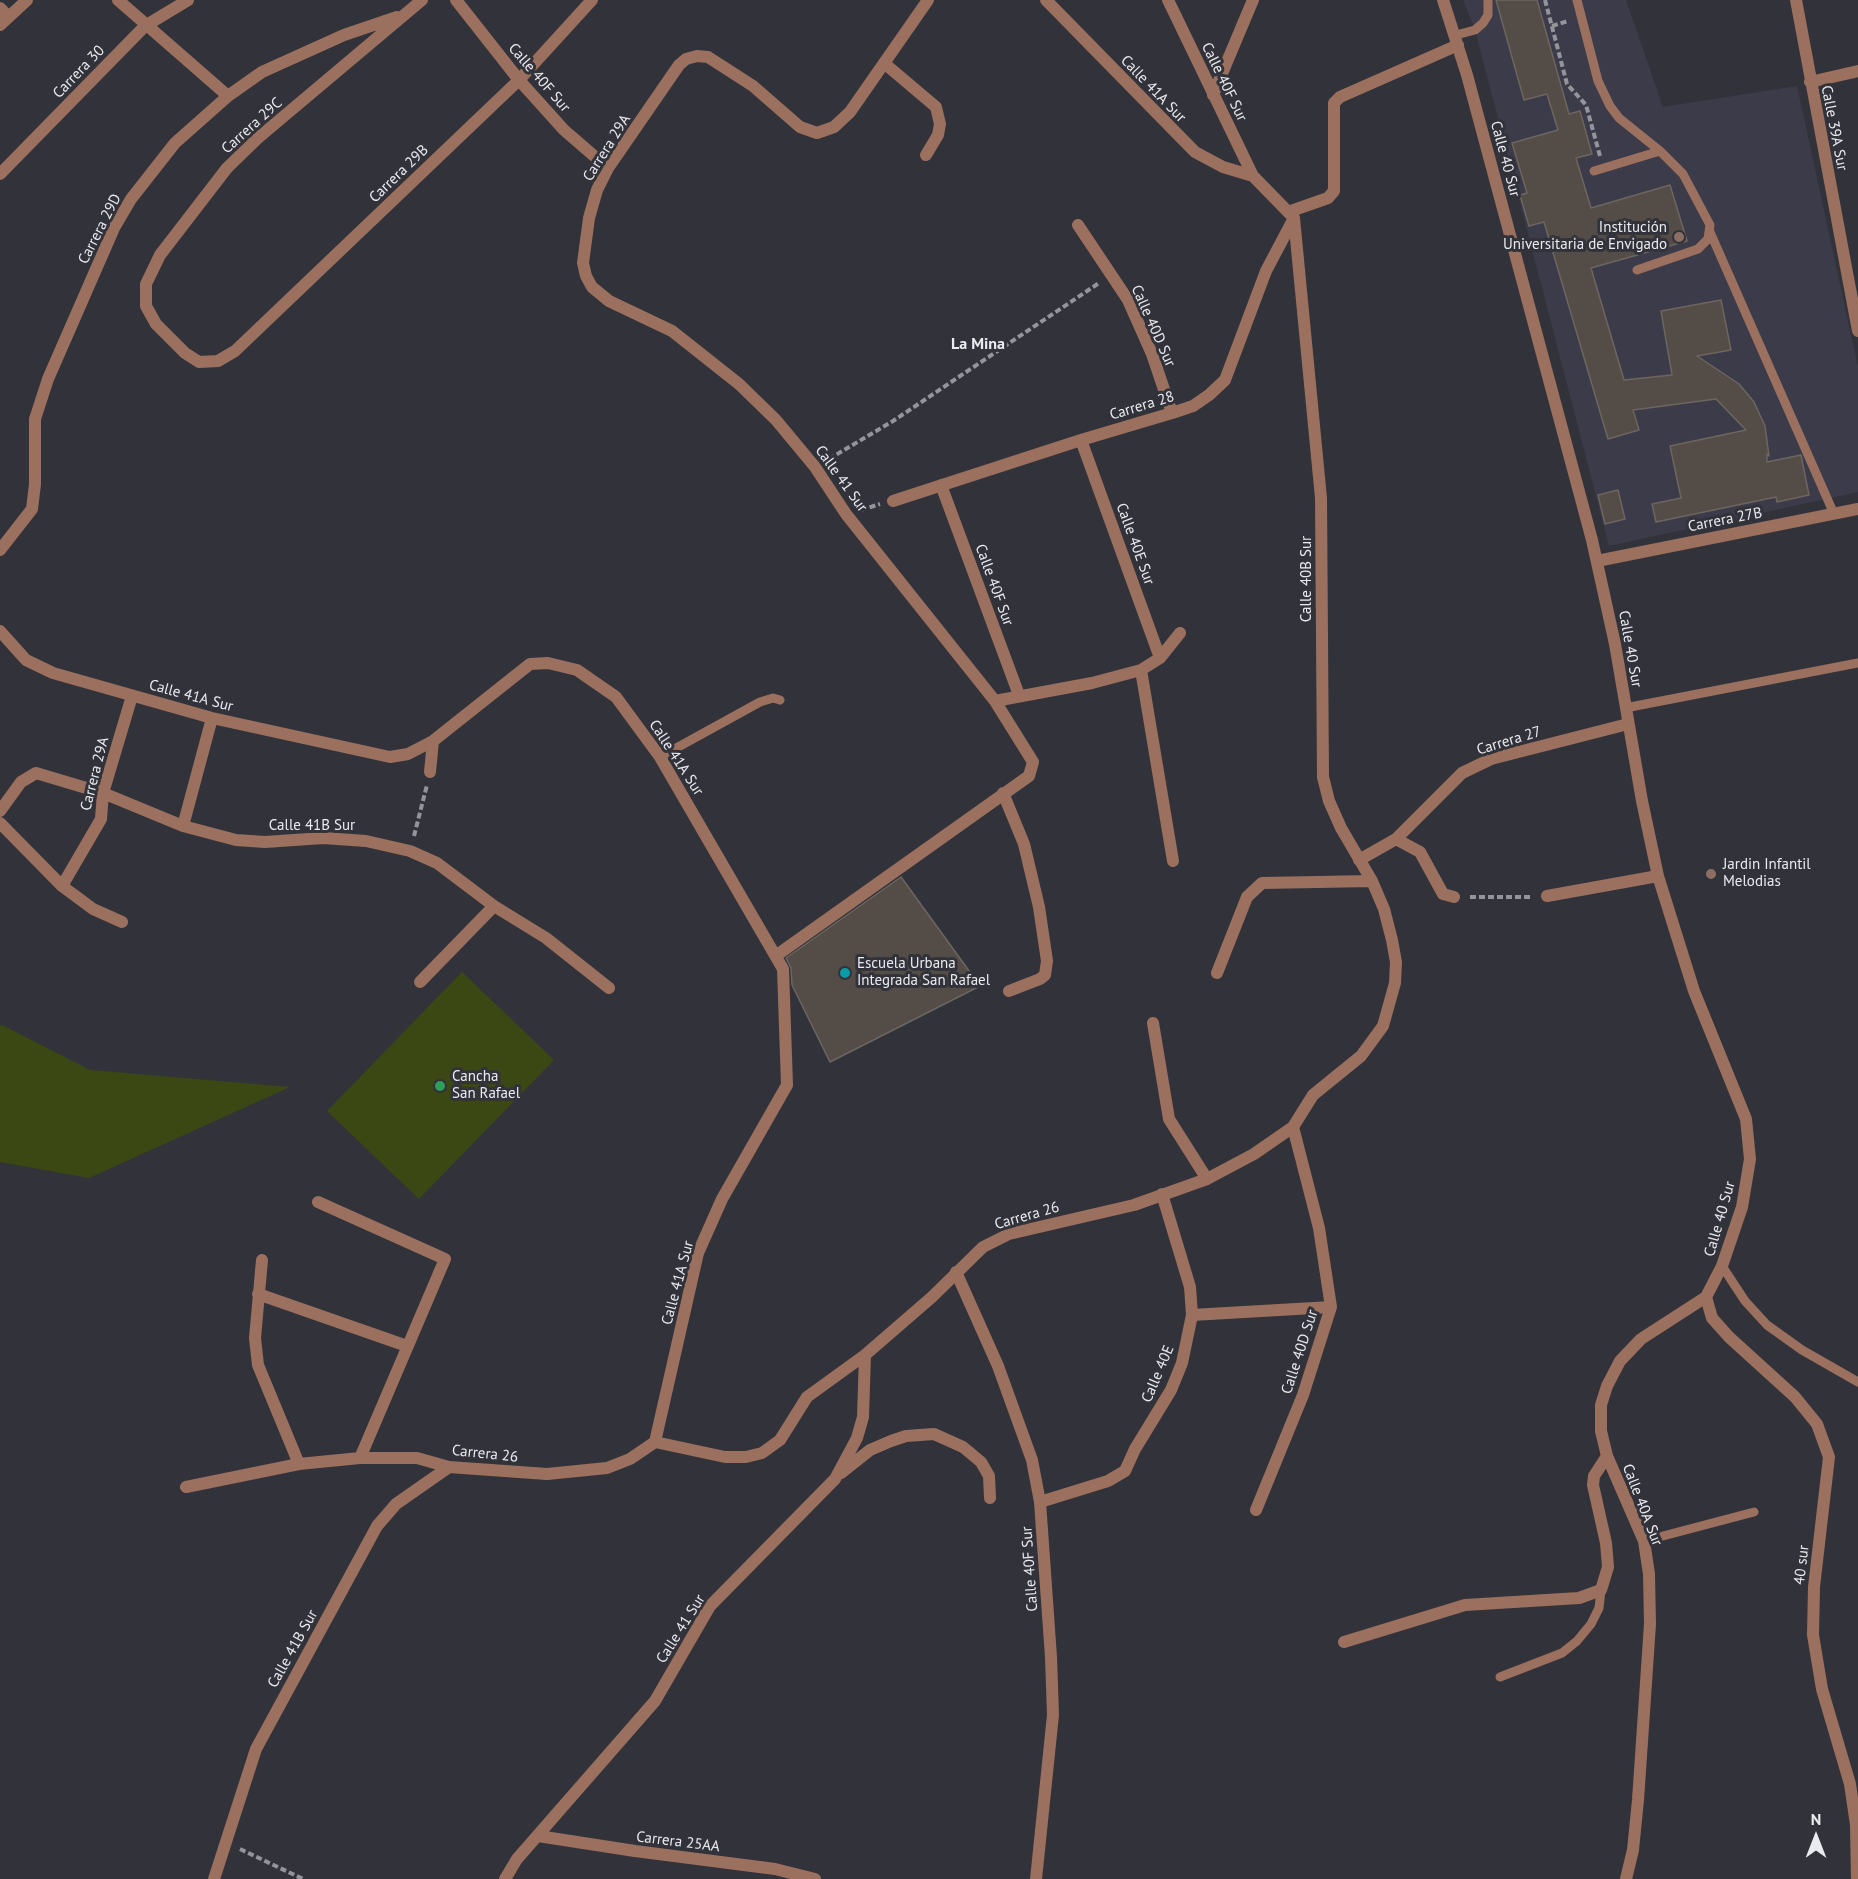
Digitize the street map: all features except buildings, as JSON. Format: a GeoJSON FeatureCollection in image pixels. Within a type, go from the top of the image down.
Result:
{"type":"FeatureCollection","features":[{"type":"Feature","properties":{"kind":"street"},"geometry":{"type":"LineString","coordinates":[[3,16],[27,0]]}},
{"type":"Feature","properties":{"kind":"street"},"geometry":{"type":"LineString","coordinates":[[118,0],[145,26],[228,96]]}},
{"type":"Feature","properties":{"kind":"street","name":"Carrera 30"},"geometry":{"type":"LineString","coordinates":[[0,174],[145,26],[188,0]]}},
{"type":"Feature","properties":{"kind":"street","name":"Carrera 29C"},"geometry":{"type":"LineString","coordinates":[[218,362],[200,362],[185,353],[156,324],[146,306],[146,284],[160,255],[227,168],[258,138],[422,0]]}},
{"type":"Feature","properties":{"kind":"street","name":"Calle 40F Sur"},"geometry":{"type":"LineString","coordinates":[[456,0],[519,80],[564,130],[608,168]]}},
{"type":"Feature","properties":{"kind":"street","name":"Carrera 29B"},"geometry":{"type":"LineString","coordinates":[[218,362],[235,351],[519,80],[592,0]]}},
{"type":"Feature","properties":{"kind":"street"},"geometry":{"type":"LineString","coordinates":[[926,155],[938,135],[940,124],[936,107],[884,63],[928,0]]}},
{"type":"Feature","properties":{"kind":"street","name":"Calle 41A Sur"},"geometry":{"type":"LineString","coordinates":[[1046,0],[1195,152],[1222,168],[1253,176]]}},
{"type":"Feature","properties":{"kind":"street","name":"Calle 40F Sur"},"geometry":{"type":"LineString","coordinates":[[1168,0],[1253,176]]}},
{"type":"Feature","properties":{"kind":"street"},"geometry":{"type":"LineString","coordinates":[[1213,95],[1253,0]]}},
{"type":"Feature","properties":{"kind":"street","name":"Calle 40 Sur"},"geometry":{"type":"LineString","coordinates":[[1443,0],[1457,40],[1569,446],[1615,644],[1624,708],[1658,876],[1694,991],[1746,1119],[1750,1159],[1742,1207],[1722,1266],[1706,1297]]}},
{"type":"Feature","properties":{"kind":"street","name":"Calle 39A Sur"},"geometry":{"type":"LineString","coordinates":[[1796,0],[1858,332]]}},
{"type":"Feature","properties":{"kind":"street","name":"Carrera 29D"},"geometry":{"type":"LineString","coordinates":[[0,550],[32,509],[35,484],[35,419],[48,379],[114,228],[130,199],[175,143],[228,96],[262,72],[344,35],[404,15]]}},
{"type":"Feature","properties":{"kind":"street"},"geometry":{"type":"LineString","coordinates":[[1253,176],[1291,215],[1328,198],[1334,191],[1334,103],[1340,97],[1457,40]]}},
{"type":"Feature","properties":{"kind":"street","name":"Carrera 29A"},"geometry":{"type":"LineString","coordinates":[[586,276],[583,263],[589,218],[597,190],[608,168],[679,65],[697,56],[708,57],[753,86],[806,131],[817,133],[834,127],[850,112],[884,63]]}},
{"type":"Feature","properties":{"kind":"street"},"geometry":{"type":"LineString","coordinates":[[1810,82],[1858,72]]}},
{"type":"Feature","properties":{"kind":"street","name":"Carrera 28"},"geometry":{"type":"LineString","coordinates":[[893,501],[1193,406],[1225,380],[1266,271],[1291,215]]}},
{"type":"Feature","properties":{"kind":"street","name":"Calle 40B Sur"},"geometry":{"type":"LineString","coordinates":[[1291,215],[1322,498],[1323,777],[1329,801],[1372,881],[1392,940],[1396,962],[1395,983]]}},
{"type":"Feature","properties":{"kind":"street","name":"Calle 40D Sur"},"geometry":{"type":"LineString","coordinates":[[1078,225],[1128,300],[1152,354],[1172,413]]}},
{"type":"Feature","properties":{"kind":"street","name":"Calle 41 Sur"},"geometry":{"type":"LineString","coordinates":[[586,276],[592,287],[609,301],[672,331],[739,384],[776,420],[815,467],[846,514],[995,701],[1027,748],[1033,762],[1029,776],[1002,794]]}},
{"type":"Feature","properties":{"kind":"street","name":"Calle 40E Sur"},"geometry":{"type":"LineString","coordinates":[[1081,440],[1160,658]]}},
{"type":"Feature","properties":{"kind":"street","name":"Calle 40F Sur"},"geometry":{"type":"LineString","coordinates":[[942,485],[1019,695]]}},
{"type":"Feature","properties":{"kind":"street","name":"Carrera 27B"},"geometry":{"type":"LineString","coordinates":[[1597,561],[1858,509]]}},
{"type":"Feature","properties":{"kind":"street","name":"Calle 41A Sur"},"geometry":{"type":"LineString","coordinates":[[0,631],[26,660],[40,668],[212,718],[390,757],[408,754],[433,741],[517,672],[530,664],[548,663],[577,670],[616,697],[660,757],[777,955],[783,969],[787,1085],[722,1199],[698,1253],[655,1442]]}},
{"type":"Feature","properties":{"kind":"street"},"geometry":{"type":"LineString","coordinates":[[995,701],[1092,683],[1141,670],[1160,658],[1180,633]]}},
{"type":"Feature","properties":{"kind":"street"},"geometry":{"type":"LineString","coordinates":[[1141,670],[1173,861]]}},
{"type":"Feature","properties":{"kind":"street","name":"Carrera 29A"},"geometry":{"type":"LineString","coordinates":[[62,886],[100,819],[103,793],[132,696]]}},
{"type":"Feature","properties":{"kind":"street"},"geometry":{"type":"LineString","coordinates":[[183,826],[212,718]]}},
{"type":"Feature","properties":{"kind":"street","name":"Carrera 27"},"geometry":{"type":"LineString","coordinates":[[1359,860],[1396,839],[1462,773],[1491,759],[1628,724]]}},
{"type":"Feature","properties":{"kind":"street"},"geometry":{"type":"LineString","coordinates":[[430,772],[433,741]]}},
{"type":"Feature","properties":{"kind":"street","name":"Calle 41B Sur"},"geometry":{"type":"LineString","coordinates":[[0,811],[21,782],[36,773],[103,793],[183,826],[236,840],[265,842],[323,838],[366,841],[410,851],[437,863],[494,906],[546,938],[609,988]]}},
{"type":"Feature","properties":{"kind":"street"},"geometry":{"type":"LineString","coordinates":[[777,955],[1002,794],[1024,844],[1039,907],[1047,961],[1045,975],[1040,980],[1009,991]]}},
{"type":"Feature","properties":{"kind":"street"},"geometry":{"type":"LineString","coordinates":[[0,823],[62,886],[93,909],[122,922]]}},
{"type":"Feature","properties":{"kind":"street"},"geometry":{"type":"LineString","coordinates":[[1396,839],[1420,852],[1443,894],[1454,897]]}},
{"type":"Feature","properties":{"kind":"street"},"geometry":{"type":"LineString","coordinates":[[1547,896],[1658,876]]}},
{"type":"Feature","properties":{"kind":"street"},"geometry":{"type":"LineString","coordinates":[[1217,973],[1247,897],[1262,883],[1372,881]]}},
{"type":"Feature","properties":{"kind":"street"},"geometry":{"type":"LineString","coordinates":[[420,982],[494,906]]}},
{"type":"Feature","properties":{"kind":"street","name":"Carrera 26"},"geometry":{"type":"LineString","coordinates":[[186,1487],[299,1464],[360,1458],[417,1458],[449,1467],[547,1474],[607,1468],[630,1459],[655,1442],[725,1457],[746,1457],[762,1453],[780,1440],[807,1397],[865,1355],[932,1298],[982,1247],[1009,1234],[1134,1205],[1207,1179],[1254,1154],[1293,1127],[1313,1095],[1361,1056],[1375,1040],[1383,1026],[1395,983]]}},
{"type":"Feature","properties":{"kind":"street"},"geometry":{"type":"LineString","coordinates":[[1153,1023],[1169,1119],[1207,1179]]}},
{"type":"Feature","properties":{"kind":"street","name":"Calle 40D Sur"},"geometry":{"type":"LineString","coordinates":[[1256,1510],[1303,1395],[1331,1307],[1319,1228],[1293,1127]]}},
{"type":"Feature","properties":{"kind":"street","name":"Calle 40E"},"geometry":{"type":"LineString","coordinates":[[1040,1502],[1108,1481],[1125,1472],[1135,1449],[1175,1381],[1187,1346],[1192,1315],[1186,1269],[1162,1194]]}},
{"type":"Feature","properties":{"kind":"street"},"geometry":{"type":"LineString","coordinates":[[318,1202],[445,1259],[360,1458]]}},
{"type":"Feature","properties":{"kind":"street"},"geometry":{"type":"LineString","coordinates":[[262,1260],[255,1338],[258,1365],[299,1464]]}},
{"type":"Feature","properties":{"kind":"street","name":"Calle 40F Sur"},"geometry":{"type":"LineString","coordinates":[[956,1272],[998,1366],[1032,1460],[1040,1502],[1052,1657],[1053,1715],[1036,1879]]}},
{"type":"Feature","properties":{"kind":"street"},"geometry":{"type":"LineString","coordinates":[[258,1294],[407,1346]]}},
{"type":"Feature","properties":{"kind":"street","name":"Calle 40A Sur"},"geometry":{"type":"LineString","coordinates":[[1626,1879],[1633,1850],[1638,1800],[1650,1624],[1649,1574],[1644,1541],[1607,1456],[1601,1431],[1601,1405],[1607,1386],[1620,1361],[1641,1339],[1706,1297]]}},
{"type":"Feature","properties":{"kind":"street","name":"40 sur"},"geometry":{"type":"LineString","coordinates":[[1706,1297],[1712,1318],[1769,1375],[1795,1397],[1817,1424],[1829,1457],[1814,1587],[1813,1635],[1822,1689],[1850,1784],[1856,1825],[1857,1879]]}},
{"type":"Feature","properties":{"kind":"street"},"geometry":{"type":"LineString","coordinates":[[1192,1315],[1331,1307]]}},
{"type":"Feature","properties":{"kind":"street","name":"Calle 41 Sur"},"geometry":{"type":"LineString","coordinates":[[505,1879],[517,1859],[655,1701],[710,1606],[835,1479],[857,1438],[862,1417],[865,1355]]}},
{"type":"Feature","properties":{"kind":"street"},"geometry":{"type":"LineString","coordinates":[[835,1479],[870,1450],[906,1436],[934,1434],[963,1447],[981,1462],[989,1476],[990,1498]]}},
{"type":"Feature","properties":{"kind":"street"},"geometry":{"type":"LineString","coordinates":[[1344,1642],[1465,1605],[1579,1598],[1601,1590],[1608,1567],[1606,1544],[1593,1485],[1594,1476],[1607,1456]]}},
{"type":"Feature","properties":{"kind":"street","name":"Calle 41B Sur"},"geometry":{"type":"LineString","coordinates":[[214,1879],[256,1749],[377,1526],[396,1504],[449,1467]]}},
{"type":"Feature","properties":{"kind":"street","name":"Carrera 25AA"},"geometry":{"type":"LineString","coordinates":[[538,1836],[775,1869],[815,1879]]}},
{"type":"Feature","properties":{"kind":"lane"},"geometry":{"type":"LineString","coordinates":[[1457,40],[1483,23],[1488,15],[1488,0]]}},
{"type":"Feature","properties":{"kind":"lane"},"geometry":{"type":"LineString","coordinates":[[1577,0],[1595,71],[1603,92],[1619,118],[1660,151],[1683,174],[1708,218],[1710,232],[1834,514]]}},
{"type":"Feature","properties":{"kind":"lane"},"geometry":{"type":"LineString","coordinates":[[1599,170],[1660,151]]}},
{"type":"Feature","properties":{"kind":"lane"},"geometry":{"type":"LineString","coordinates":[[1637,270],[1698,249],[1710,232]]}},
{"type":"Feature","properties":{"kind":"lane"},"geometry":{"type":"LineString","coordinates":[[1624,708],[1858,663]]}},
{"type":"Feature","properties":{"kind":"lane"},"geometry":{"type":"LineString","coordinates":[[660,757],[760,702],[773,698],[780,700]]}},
{"type":"Feature","properties":{"kind":"lane"},"geometry":{"type":"LineString","coordinates":[[1722,1266],[1745,1301],[1767,1325],[1802,1350],[1858,1382]]}},
{"type":"Feature","properties":{"kind":"lane"},"geometry":{"type":"LineString","coordinates":[[1644,1541],[1754,1512]]}},
{"type":"Feature","properties":{"kind":"lane"},"geometry":{"type":"LineString","coordinates":[[1500,1677],[1562,1653],[1577,1641],[1591,1624],[1599,1608],[1601,1590]]}},
{"type":"Feature","properties":{"kind":"path"},"geometry":{"type":"LineString","coordinates":[[1545,0],[1567,84],[1586,105],[1599,170]]}},
{"type":"Feature","properties":{"kind":"path"},"geometry":{"type":"LineString","coordinates":[[815,467],[893,421],[1111,274]]}},
{"type":"Feature","properties":{"kind":"path"},"geometry":{"type":"LineString","coordinates":[[846,514],[893,501]]}},
{"type":"Feature","properties":{"kind":"path"},"geometry":{"type":"LineString","coordinates":[[410,851],[430,772]]}},
{"type":"Feature","properties":{"kind":"path"},"geometry":{"type":"LineString","coordinates":[[1454,897],[1547,896]]}},
{"type":"Feature","properties":{"kind":"path"},"geometry":{"type":"LineString","coordinates":[[226,1842],[303,1879]]}},
{"type":"Feature","properties":{"kind":"shaded area","name":"Institución Universitaria de Envigado"},"geometry":{"type":"Polygon","coordinates":[[[1463,0],[1626,0],[1663,107],[1797,86],[1858,367],[1858,492],[1609,546],[1475,30],[1463,0]]]}},
{"type":"Feature","properties":{"kind":"green space","name":"Cancha San Rafael"},"geometry":{"type":"Polygon","coordinates":[[[462,972],[554,1060],[419,1199],[327,1111],[462,972]]]}},
{"type":"Feature","properties":{"kind":"green space"},"geometry":{"type":"Polygon","coordinates":[[[0,1026],[90,1070],[290,1087],[89,1178],[0,1162],[0,1026]]]}},
{"type":"Feature","properties":{"kind":"place","name":"Institución Universitaria de Envigado"},"geometry":{"type":"Point","coordinates":[1679,237]}},
{"type":"Feature","properties":{"kind":"place","name":"Jardin Infantil Melodias"},"geometry":{"type":"Point","coordinates":[1711,874]}},
{"type":"Feature","properties":{"kind":"place","name":"Escuela Urbana Integrada San Rafael"},"geometry":{"type":"Point","coordinates":[845,973]}},
{"type":"Feature","properties":{"kind":"place","name":"Cancha San Rafael"},"geometry":{"type":"Point","coordinates":[440,1086]}},
{"type":"Feature","properties":{"kind":"district","name":"La Mina"},"geometry":{"type":"Point","coordinates":[978,344]}}]}
